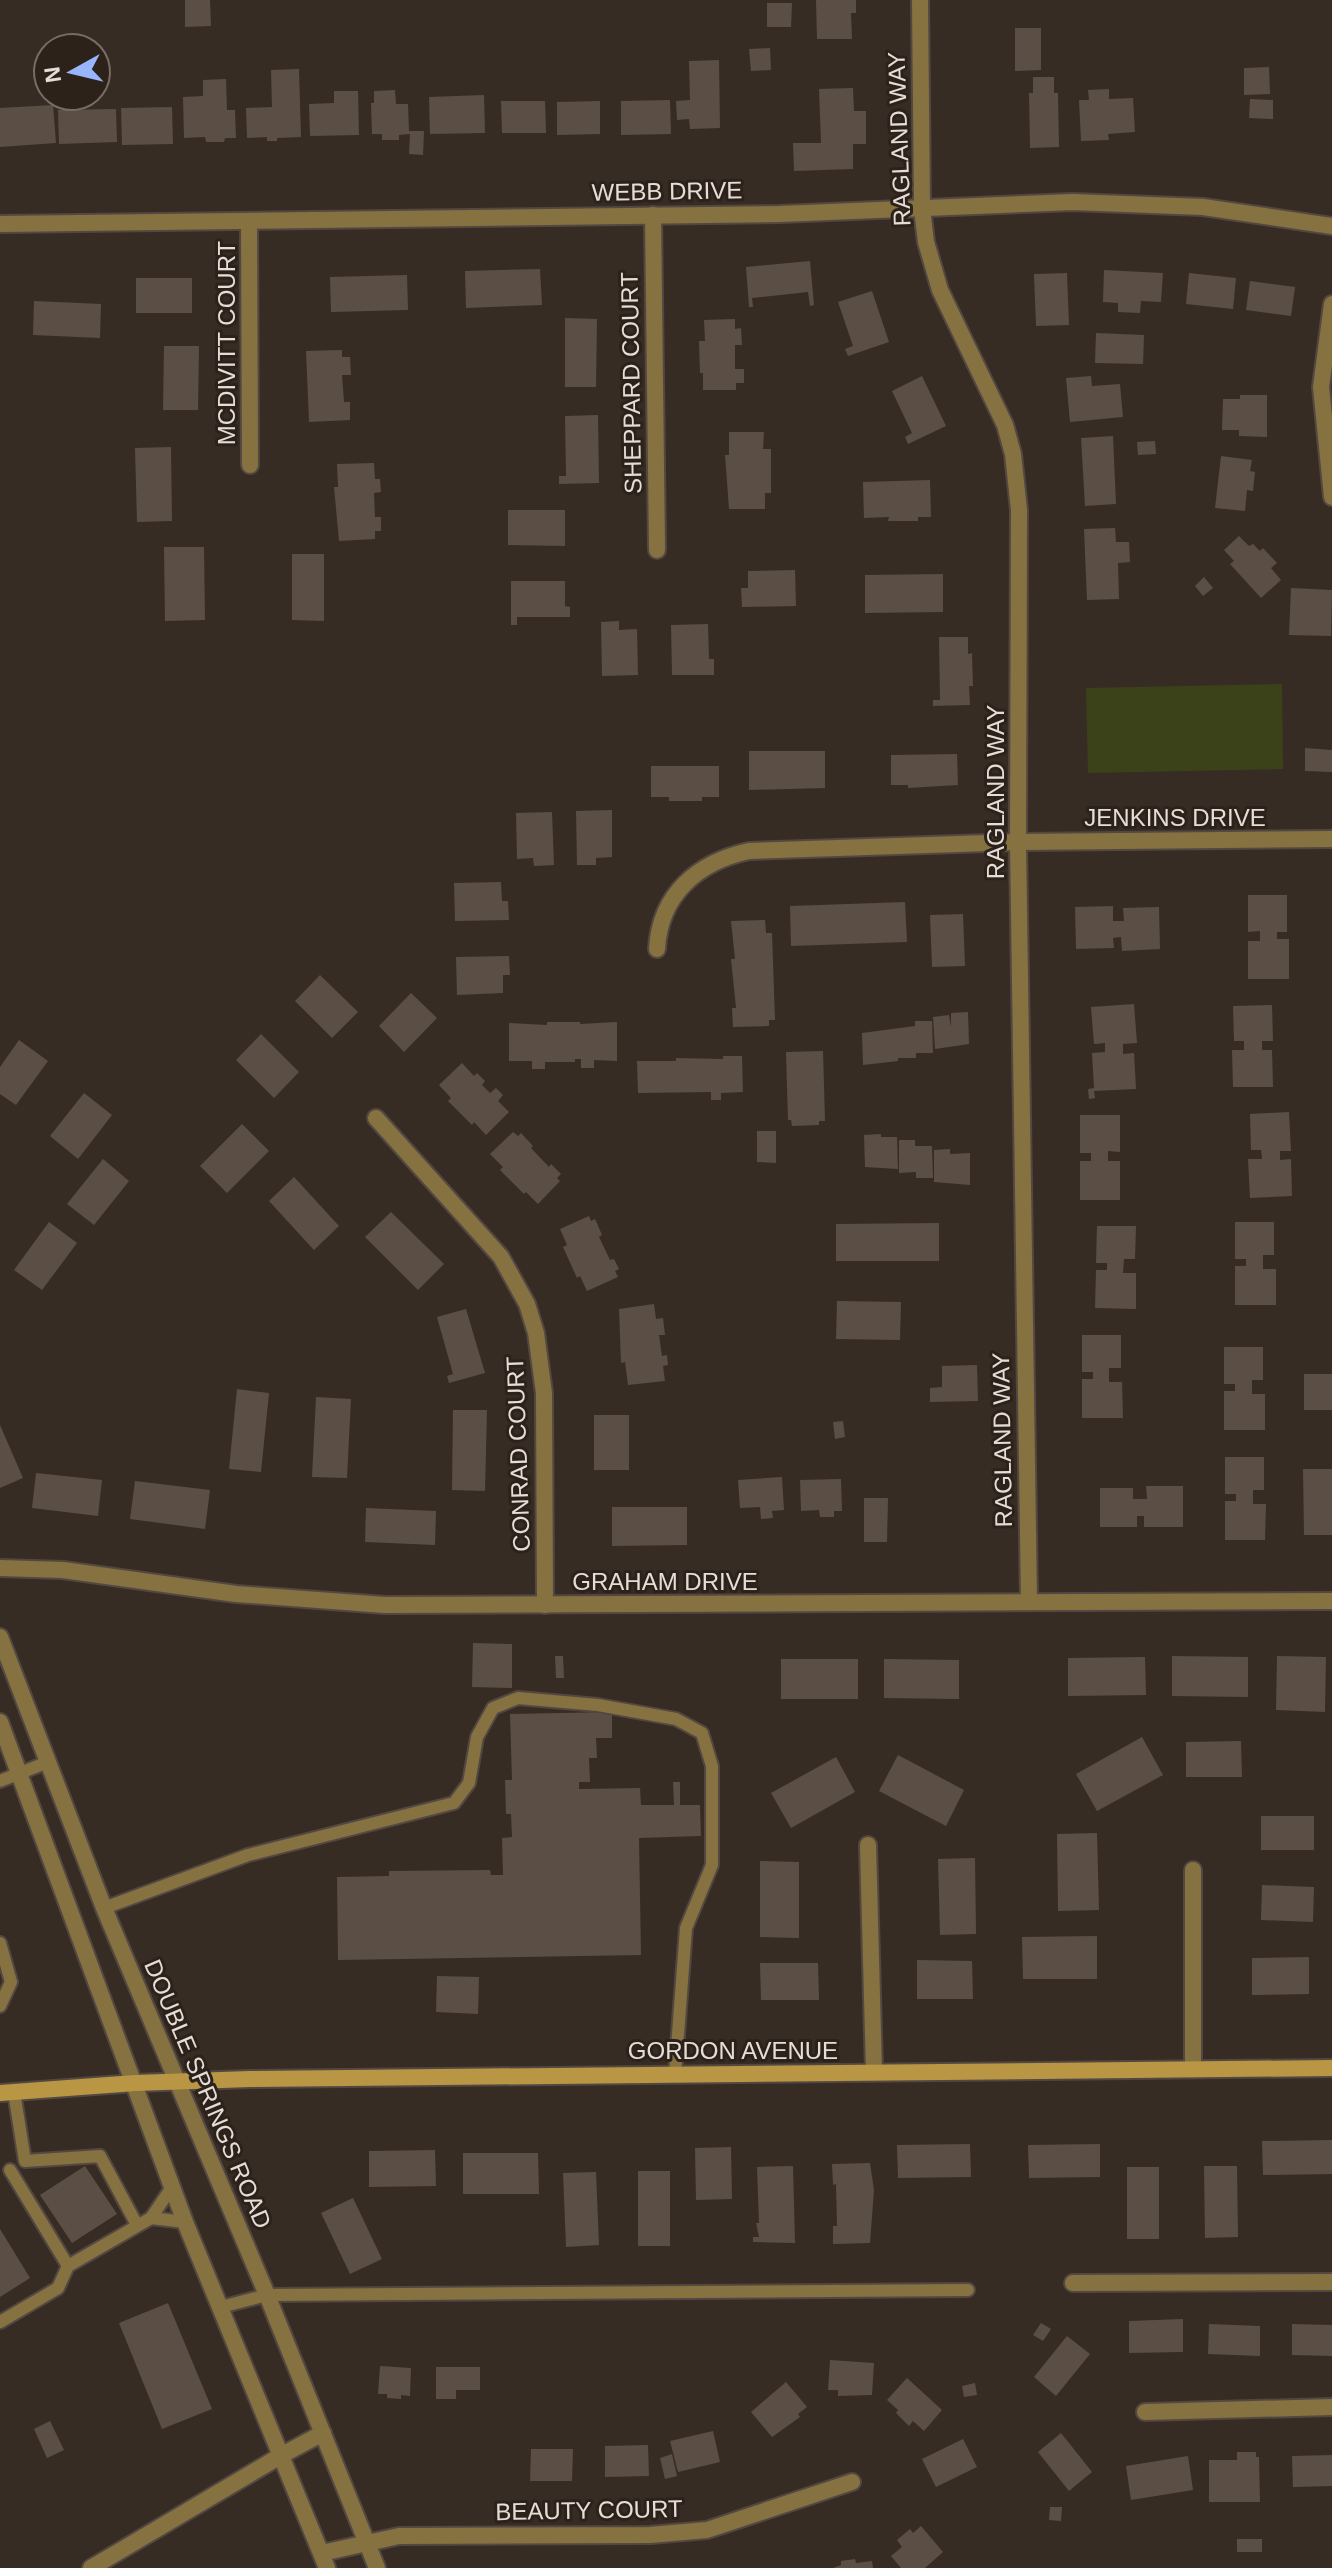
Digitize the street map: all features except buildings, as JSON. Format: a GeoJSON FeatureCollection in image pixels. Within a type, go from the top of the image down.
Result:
{"type":"FeatureCollection","features":[{"type":"Feature","properties":{"kind":"main road","name":"GORDON AVENUE"},"geometry":{"type":"LineString","coordinates":[[7,2092],[177,2081],[1332,2068]]}},
{"type":"Feature","properties":{"kind":"street","name":"RAGLAND WAY"},"geometry":{"type":"LineString","coordinates":[[920,0],[922,209],[926,242],[940,290],[1005,425],[1013,454],[1019,510],[1018,842],[1029,1602]]}},
{"type":"Feature","properties":{"kind":"street","name":"WEBB DRIVE"},"geometry":{"type":"LineString","coordinates":[[0,224],[809,214],[1059,202],[1203,207],[1332,226]]}},
{"type":"Feature","properties":{"kind":"street","name":"SHEPPARD COURT"},"geometry":{"type":"LineString","coordinates":[[653,215],[657,550]]}},
{"type":"Feature","properties":{"kind":"street","name":"MCDIVITT COURT"},"geometry":{"type":"LineString","coordinates":[[249,221],[250,465]]}},
{"type":"Feature","properties":{"kind":"street"},"geometry":{"type":"LineString","coordinates":[[1332,304],[1321,387],[1332,497]]}},
{"type":"Feature","properties":{"kind":"street","name":"JENKINS DRIVE"},"geometry":{"type":"LineString","coordinates":[[657,949],[657,934],[663,917],[680,886],[694,873],[728,855],[749,851],[1018,842],[1332,839]]}},
{"type":"Feature","properties":{"kind":"street","name":"CONRAD COURT"},"geometry":{"type":"LineString","coordinates":[[376,1118],[501,1257],[516,1279],[527,1304],[536,1333],[544,1393],[545,1605]]}},
{"type":"Feature","properties":{"kind":"street","name":"GRAHAM DRIVE"},"geometry":{"type":"LineString","coordinates":[[0,1568],[63,1570],[224,1592],[346,1603],[545,1605],[1332,1601]]}},
{"type":"Feature","properties":{"kind":"street","name":"DOUBLE SPRINGS ROAD"},"geometry":{"type":"LineString","coordinates":[[0,1637],[104,1908],[267,2295],[377,2568]]}},
{"type":"Feature","properties":{"kind":"street"},"geometry":{"type":"LineString","coordinates":[[0,1722],[185,2222],[324,2560]]}},
{"type":"Feature","properties":{"kind":"street"},"geometry":{"type":"LineString","coordinates":[[868,1845],[874,2072]]}},
{"type":"Feature","properties":{"kind":"street"},"geometry":{"type":"LineString","coordinates":[[1193,1870],[1193,2069]]}},
{"type":"Feature","properties":{"kind":"street"},"geometry":{"type":"LineString","coordinates":[[1073,2283],[1332,2282]]}},
{"type":"Feature","properties":{"kind":"street"},"geometry":{"type":"LineString","coordinates":[[1145,2412],[1332,2407]]}},
{"type":"Feature","properties":{"kind":"street"},"geometry":{"type":"LineString","coordinates":[[91,2568],[323,2433]]}},
{"type":"Feature","properties":{"kind":"street","name":"BEAUTY COURT"},"geometry":{"type":"LineString","coordinates":[[324,2560],[367,2541],[399,2536],[650,2535],[707,2530],[852,2482]]}},
{"type":"Feature","properties":{"kind":"lane"},"geometry":{"type":"LineString","coordinates":[[104,1908],[248,1855],[454,1803],[469,1783],[477,1737],[493,1708],[518,1698],[598,1705],[676,1719],[702,1733],[712,1766],[712,1865],[686,1928],[675,2074]]}},
{"type":"Feature","properties":{"kind":"lane"},"geometry":{"type":"LineString","coordinates":[[0,1781],[48,1762]]}},
{"type":"Feature","properties":{"kind":"lane"},"geometry":{"type":"LineString","coordinates":[[0,1943],[11,1982],[0,2006]]}},
{"type":"Feature","properties":{"kind":"lane"},"geometry":{"type":"LineString","coordinates":[[7,2092],[25,2161]]}},
{"type":"Feature","properties":{"kind":"lane"},"geometry":{"type":"LineString","coordinates":[[68,2266],[5,2173],[25,2161],[100,2156],[137,2225]]}},
{"type":"Feature","properties":{"kind":"lane"},"geometry":{"type":"LineString","coordinates":[[102,2190],[114,2183]]}},
{"type":"Feature","properties":{"kind":"lane"},"geometry":{"type":"LineString","coordinates":[[0,2322],[58,2288],[68,2266],[151,2218],[172,2187]]}},
{"type":"Feature","properties":{"kind":"lane"},"geometry":{"type":"LineString","coordinates":[[43,2225],[55,2218]]}},
{"type":"Feature","properties":{"kind":"lane"},"geometry":{"type":"LineString","coordinates":[[151,2218],[185,2222]]}},
{"type":"Feature","properties":{"kind":"lane"},"geometry":{"type":"LineString","coordinates":[[221,2307],[267,2295],[968,2290]]}},
{"type":"Feature","properties":{"kind":"green space"},"geometry":{"type":"Polygon","coordinates":[[[1282,684],[1283,769],[1088,773],[1086,688],[1282,684]]]}}]}
